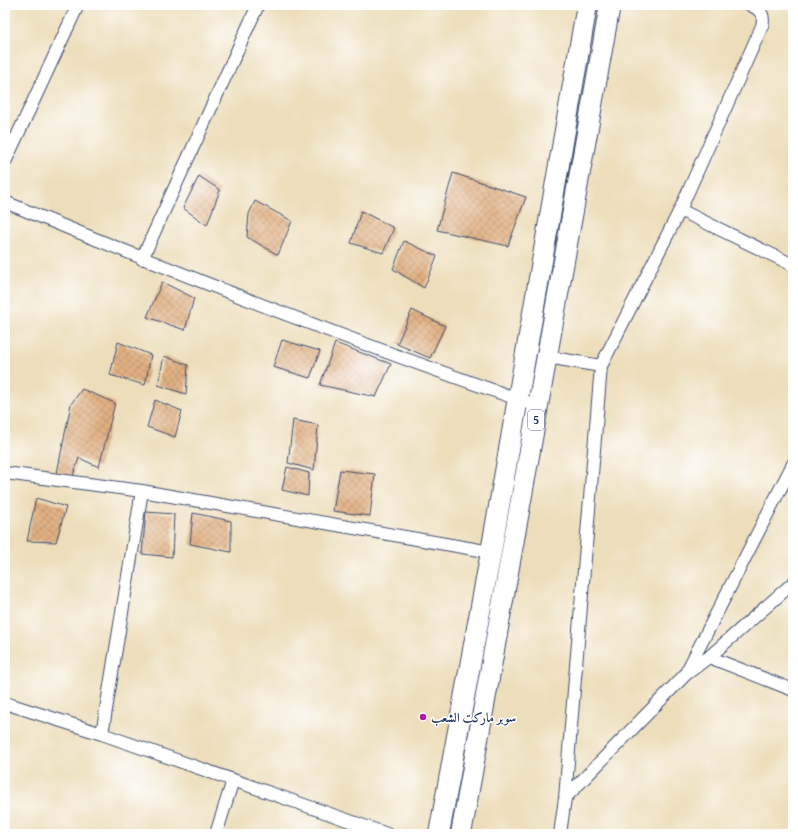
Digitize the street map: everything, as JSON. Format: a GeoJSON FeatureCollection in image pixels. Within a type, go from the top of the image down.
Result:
{"type":"FeatureCollection","features":[{"type":"Feature","properties":{"kind":"main road","name":"5"},"geometry":{"type":"LineString","coordinates":[[439,834],[491,552],[588,5]]}},
{"type":"Feature","properties":{"kind":"main road","name":"5"},"geometry":{"type":"LineString","coordinates":[[460,834],[610,5]]}},
{"type":"Feature","properties":{"kind":"street"},"geometry":{"type":"LineString","coordinates":[[5,162],[78,5]]}},
{"type":"Feature","properties":{"kind":"street"},"geometry":{"type":"LineString","coordinates":[[142,259],[258,5]]}},
{"type":"Feature","properties":{"kind":"street"},"geometry":{"type":"LineString","coordinates":[[560,834],[565,798],[601,366],[680,210],[762,26],[762,14],[759,10],[750,5]]}},
{"type":"Feature","properties":{"kind":"street"},"geometry":{"type":"LineString","coordinates":[[5,202],[142,259],[332,332],[538,406]]}},
{"type":"Feature","properties":{"kind":"street"},"geometry":{"type":"LineString","coordinates":[[680,210],[793,265]]}},
{"type":"Feature","properties":{"kind":"street"},"geometry":{"type":"LineString","coordinates":[[547,357],[601,366]]}},
{"type":"Feature","properties":{"kind":"street"},"geometry":{"type":"LineString","coordinates":[[684,675],[793,464]]}},
{"type":"Feature","properties":{"kind":"street"},"geometry":{"type":"LineString","coordinates":[[5,473],[142,491],[491,552]]}},
{"type":"Feature","properties":{"kind":"street"},"geometry":{"type":"LineString","coordinates":[[102,734],[142,491]]}},
{"type":"Feature","properties":{"kind":"street"},"geometry":{"type":"LineString","coordinates":[[565,798],[684,675],[709,657],[792,586]]}},
{"type":"Feature","properties":{"kind":"street"},"geometry":{"type":"LineString","coordinates":[[709,657],[793,690]]}},
{"type":"Feature","properties":{"kind":"street"},"geometry":{"type":"LineString","coordinates":[[5,703],[102,734],[387,834]]}},
{"type":"Feature","properties":{"kind":"street"},"geometry":{"type":"LineString","coordinates":[[216,834],[233,780]]}},
{"type":"Feature","properties":{"kind":"building"},"geometry":{"type":"Polygon","coordinates":[[[453,173],[526,197],[508,246],[437,230],[453,173]]]}},
{"type":"Feature","properties":{"kind":"building"},"geometry":{"type":"Polygon","coordinates":[[[199,176],[220,190],[207,225],[183,208],[199,176]]]}},
{"type":"Feature","properties":{"kind":"building"},"geometry":{"type":"Polygon","coordinates":[[[255,201],[292,221],[278,255],[247,237],[249,214],[255,201]]]}},
{"type":"Feature","properties":{"kind":"building"},"geometry":{"type":"Polygon","coordinates":[[[361,211],[394,228],[383,253],[351,243],[361,211]]]}},
{"type":"Feature","properties":{"kind":"building"},"geometry":{"type":"Polygon","coordinates":[[[404,241],[437,256],[424,288],[393,269],[404,241]]]}},
{"type":"Feature","properties":{"kind":"building"},"geometry":{"type":"Polygon","coordinates":[[[162,282],[194,298],[185,330],[147,317],[162,282]]]}},
{"type":"Feature","properties":{"kind":"building"},"geometry":{"type":"Polygon","coordinates":[[[412,310],[445,326],[430,358],[397,344],[412,310]]]}},
{"type":"Feature","properties":{"kind":"building"},"geometry":{"type":"Polygon","coordinates":[[[282,340],[320,351],[310,378],[273,367],[282,340]]]}},
{"type":"Feature","properties":{"kind":"building"},"geometry":{"type":"Polygon","coordinates":[[[118,342],[151,355],[145,385],[110,375],[118,342]]]}},
{"type":"Feature","properties":{"kind":"building"},"geometry":{"type":"Polygon","coordinates":[[[335,343],[391,364],[376,397],[320,385],[335,343]]]}},
{"type":"Feature","properties":{"kind":"building"},"geometry":{"type":"Polygon","coordinates":[[[164,356],[188,365],[186,394],[158,385],[164,356]]]}},
{"type":"Feature","properties":{"kind":"building"},"geometry":{"type":"Polygon","coordinates":[[[82,389],[115,403],[99,467],[79,458],[73,476],[57,473],[71,404],[82,389]]]}},
{"type":"Feature","properties":{"kind":"building"},"geometry":{"type":"Polygon","coordinates":[[[155,400],[182,411],[175,437],[147,427],[155,400]]]}},
{"type":"Feature","properties":{"kind":"building"},"geometry":{"type":"Polygon","coordinates":[[[293,420],[318,425],[314,470],[288,463],[293,420]]]}},
{"type":"Feature","properties":{"kind":"building"},"geometry":{"type":"Polygon","coordinates":[[[287,467],[309,473],[308,496],[282,490],[287,467]]]}},
{"type":"Feature","properties":{"kind":"building"},"geometry":{"type":"Polygon","coordinates":[[[340,470],[375,474],[370,516],[333,511],[340,470]]]}},
{"type":"Feature","properties":{"kind":"building"},"geometry":{"type":"Polygon","coordinates":[[[36,498],[66,507],[56,542],[27,541],[36,498]]]}},
{"type":"Feature","properties":{"kind":"building"},"geometry":{"type":"Polygon","coordinates":[[[146,512],[174,514],[172,557],[142,554],[146,512]]]}},
{"type":"Feature","properties":{"kind":"building"},"geometry":{"type":"Polygon","coordinates":[[[193,513],[231,521],[231,552],[190,544],[193,513]]]}},
{"type":"Feature","properties":{"kind":"place","name":"سوبر ماركت الشعب"},"geometry":{"type":"Point","coordinates":[423,717]}}]}
